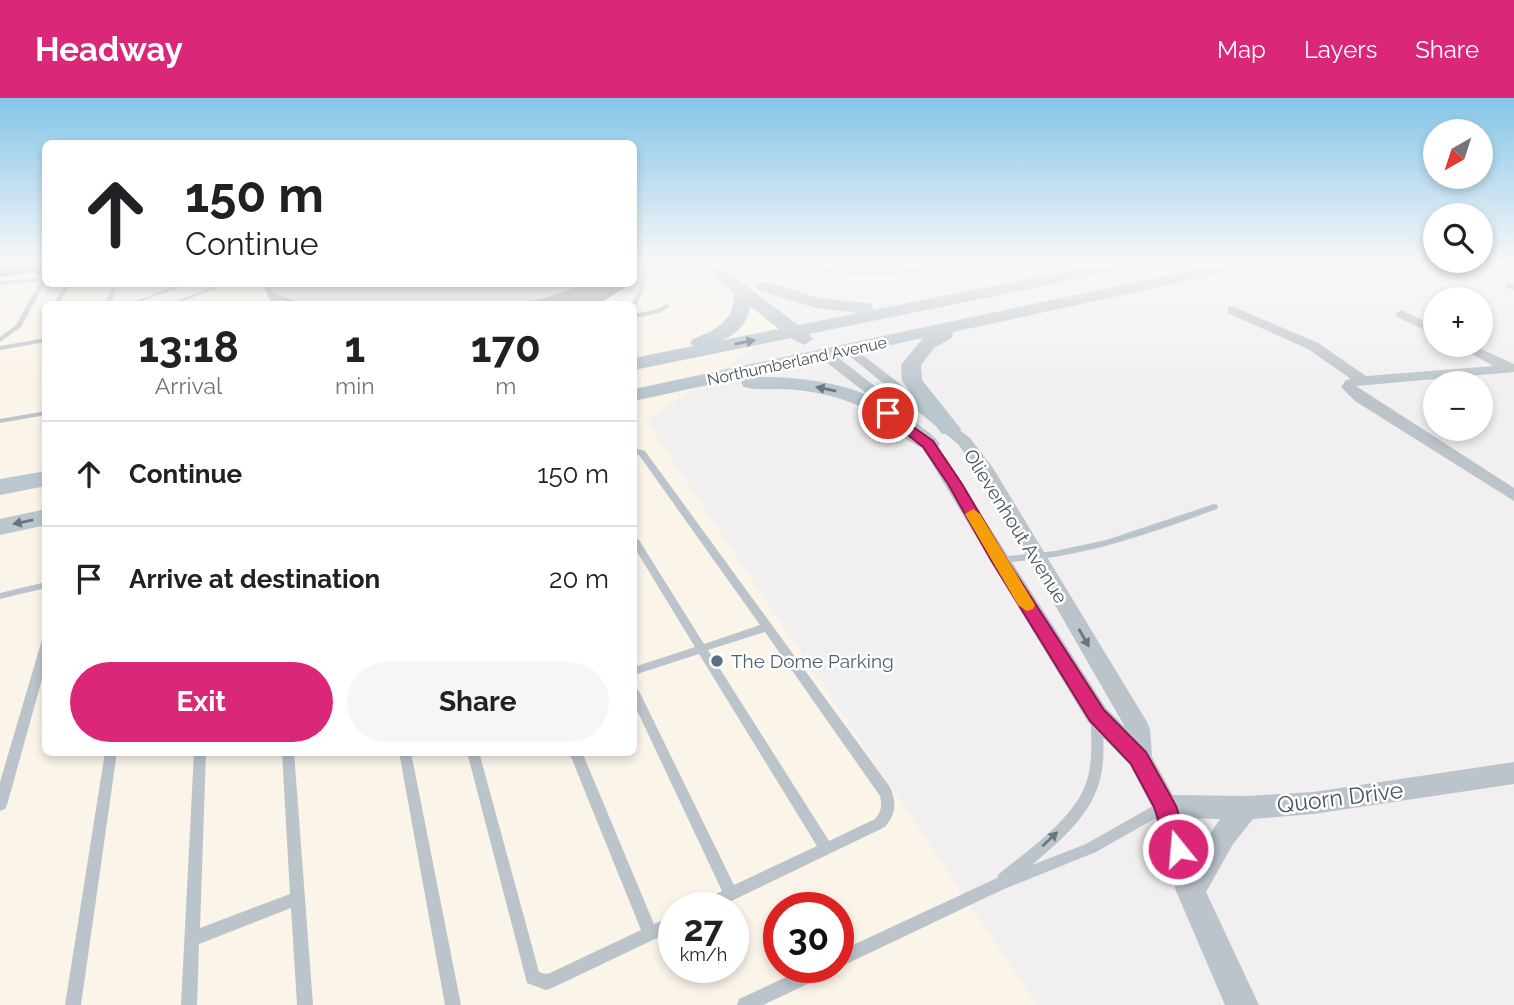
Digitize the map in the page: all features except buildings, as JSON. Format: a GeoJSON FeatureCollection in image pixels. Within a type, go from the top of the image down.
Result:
{"type":"FeatureCollection","features":[{"type":"Feature","properties":{"kind":"main road"},"geometry":{"type":"LineString","coordinates":[[658,359],[716,337],[730,328],[743,313],[743,305]]}},
{"type":"Feature","properties":{"kind":"main road","name":"Olievenhout Avenue"},"geometry":{"type":"LineString","coordinates":[[761,305],[826,355]]}},
{"type":"Feature","properties":{"kind":"main road","name":"Olievenhout Avenue"},"geometry":{"type":"LineString","coordinates":[[790,305],[851,350]]}},
{"type":"Feature","properties":{"kind":"main road"},"geometry":{"type":"LineString","coordinates":[[835,305],[882,308],[902,305]]}},
{"type":"Feature","properties":{"kind":"main road","name":"Northumberland Avenue"},"geometry":{"type":"LineString","coordinates":[[637,362],[820,328],[917,305]]}},
{"type":"Feature","properties":{"kind":"main road","name":"Northumberland Avenue"},"geometry":{"type":"LineString","coordinates":[[637,394],[1055,305]]}},
{"type":"Feature","properties":{"kind":"main road"},"geometry":{"type":"LineString","coordinates":[[950,429],[912,381],[911,365],[927,344],[956,327]]}},
{"type":"Feature","properties":{"kind":"main road"},"geometry":{"type":"LineString","coordinates":[[694,383],[772,382],[832,390],[866,401],[888,413],[928,444]]}},
{"type":"Feature","properties":{"kind":"main road"},"geometry":{"type":"LineString","coordinates":[[0,488],[42,479]]}},
{"type":"Feature","properties":{"kind":"main road"},"geometry":{"type":"LineString","coordinates":[[0,527],[42,518]]}},
{"type":"Feature","properties":{"kind":"street"},"geometry":{"type":"LineString","coordinates":[[1232,310],[1313,346],[1363,381]]}},
{"type":"Feature","properties":{"kind":"street"},"geometry":{"type":"LineString","coordinates":[[1401,314],[1423,325]]}},
{"type":"Feature","properties":{"kind":"street","name":"Olievenhout Avenue"},"geometry":{"type":"LineString","coordinates":[[851,350],[964,441],[988,472],[1138,729],[1139,758]]}},
{"type":"Feature","properties":{"kind":"street","name":"Olievenhout Avenue"},"geometry":{"type":"LineString","coordinates":[[826,355],[894,408],[928,444],[1097,715],[1139,758],[1165,806],[1191,891],[1227,976],[1243,1005]]}},
{"type":"Feature","properties":{"kind":"street"},"geometry":{"type":"LineString","coordinates":[[1488,357],[1512,368]]}},
{"type":"Feature","properties":{"kind":"street"},"geometry":{"type":"LineString","coordinates":[[1512,368],[1363,381],[1351,383],[1349,387],[1351,391],[1514,496]]}},
{"type":"Feature","properties":{"kind":"street","name":"Quorn Drive"},"geometry":{"type":"LineString","coordinates":[[1165,806],[1246,808],[1313,803],[1514,773]]}},
{"type":"Feature","properties":{"kind":"street"},"geometry":{"type":"LineString","coordinates":[[1191,891],[1223,835],[1246,808]]}},
{"type":"Feature","properties":{"kind":"lane"},"geometry":{"type":"LineString","coordinates":[[0,340],[19,326],[30,305]]}},
{"type":"Feature","properties":{"kind":"lane"},"geometry":{"type":"LineString","coordinates":[[637,315],[657,312],[667,306]]}},
{"type":"Feature","properties":{"kind":"lane"},"geometry":{"type":"LineString","coordinates":[[0,348],[42,341]]}},
{"type":"Feature","properties":{"kind":"lane"},"geometry":{"type":"LineString","coordinates":[[0,421],[42,414]]}},
{"type":"Feature","properties":{"kind":"lane"},"geometry":{"type":"LineString","coordinates":[[637,451],[642,453],[885,791],[889,801],[886,817],[880,823],[735,892]]}},
{"type":"Feature","properties":{"kind":"lane"},"geometry":{"type":"LineString","coordinates":[[999,560],[1038,558],[1135,536],[1214,507]]}},
{"type":"Feature","properties":{"kind":"lane"},"geometry":{"type":"LineString","coordinates":[[637,545],[826,849]]}},
{"type":"Feature","properties":{"kind":"lane"},"geometry":{"type":"LineString","coordinates":[[0,596],[42,586]]}},
{"type":"Feature","properties":{"kind":"lane"},"geometry":{"type":"LineString","coordinates":[[637,670],[767,627]]}},
{"type":"Feature","properties":{"kind":"lane"},"geometry":{"type":"LineString","coordinates":[[0,805],[42,657]]}},
{"type":"Feature","properties":{"kind":"lane"},"geometry":{"type":"LineString","coordinates":[[637,699],[730,892]]}},
{"type":"Feature","properties":{"kind":"lane"},"geometry":{"type":"LineString","coordinates":[[999,884],[1071,819],[1091,789],[1097,761],[1097,715]]}},
{"type":"Feature","properties":{"kind":"lane"},"geometry":{"type":"LineString","coordinates":[[73,1005],[110,756]]}},
{"type":"Feature","properties":{"kind":"lane"},"geometry":{"type":"LineString","coordinates":[[190,1005],[200,756]]}},
{"type":"Feature","properties":{"kind":"lane"},"geometry":{"type":"LineString","coordinates":[[288,756],[305,1005]]}},
{"type":"Feature","properties":{"kind":"lane"},"geometry":{"type":"LineString","coordinates":[[406,756],[453,1005]]}},
{"type":"Feature","properties":{"kind":"lane"},"geometry":{"type":"LineString","coordinates":[[474,756],[533,977],[546,982],[552,980],[658,929]]}},
{"type":"Feature","properties":{"kind":"lane"},"geometry":{"type":"LineString","coordinates":[[577,756],[650,933]]}},
{"type":"Feature","properties":{"kind":"lane"},"geometry":{"type":"LineString","coordinates":[[854,952],[999,884],[1062,861],[1165,806]]}},
{"type":"Feature","properties":{"kind":"lane"},"geometry":{"type":"LineString","coordinates":[[192,939],[296,899]]}},
{"type":"Feature","properties":{"kind":"lane"},"geometry":{"type":"LineString","coordinates":[[745,1005],[791,983]]}},
{"type":"Feature","properties":{"kind":"shaded area","name":"The Dome Parking"},"geometry":{"type":"Polygon","coordinates":[[[0,305],[42,305],[42,756],[637,756],[637,305],[751,305],[781,329],[646,421],[1037,1005],[0,1005],[0,305]]]}},
{"type":"Feature","properties":{"kind":"slow traffic"},"geometry":{"type":"LineString","coordinates":[[973,514],[1027,605]]}},
{"type":"Feature","properties":{"kind":"place","name":"The Dome Parking"},"geometry":{"type":"Point","coordinates":[717,661]}},
{"type":"Feature","properties":{"kind":"route"},"geometry":{"type":"LineString","coordinates":[[888,413],[928,444],[1097,715],[1139,758],[1165,806],[1178,849]]}}]}
